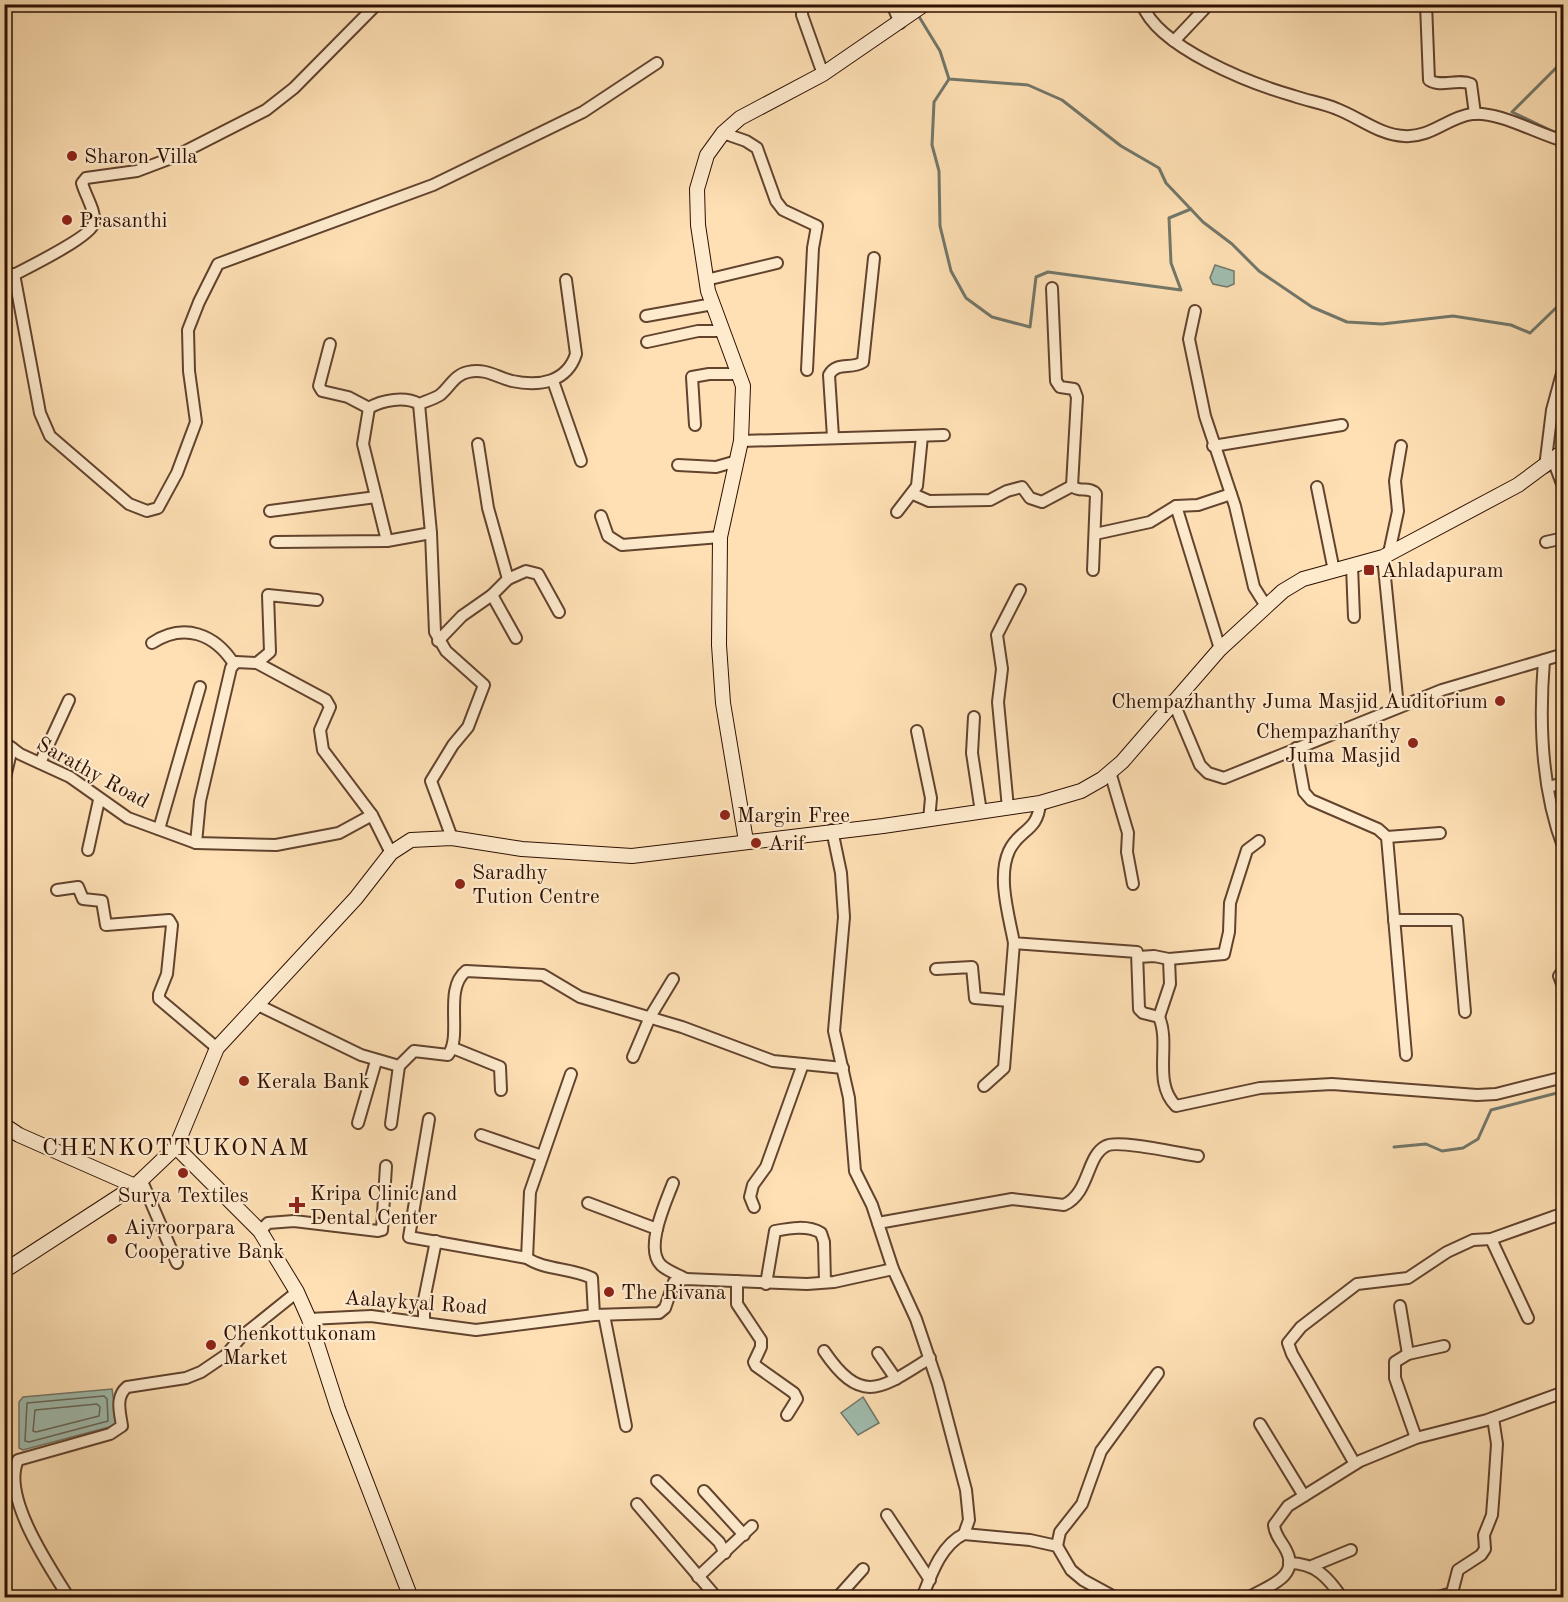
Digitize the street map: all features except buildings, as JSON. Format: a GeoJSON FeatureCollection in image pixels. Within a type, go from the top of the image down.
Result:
{"type":"FeatureCollection","features":[{"type":"Feature","properties":{"kind":"main road"},"geometry":{"type":"LineString","coordinates":[[746,841],[720,673],[720,537],[741,441],[743,386],[706,280],[698,225],[697,189],[707,155],[723,134],[740,118],[823,74],[925,5]]}},
{"type":"Feature","properties":{"kind":"main road"},"geometry":{"type":"LineString","coordinates":[[4,1271],[138,1182],[176,1147],[217,1048],[356,898],[391,853],[411,840],[452,838],[522,849],[632,856],[929,820],[1041,803],[1081,791],[1110,772],[1220,649],[1283,591],[1303,579],[1334,572],[1386,555],[1518,485],[1554,459]]}},
{"type":"Feature","properties":{"kind":"main road"},"geometry":{"type":"LineString","coordinates":[[4,1125],[19,1135],[138,1182]]}},
{"type":"Feature","properties":{"kind":"main road"},"geometry":{"type":"LineString","coordinates":[[176,1147],[260,1232],[297,1293],[309,1319],[338,1409],[411,1598]]}},
{"type":"Feature","properties":{"kind":"street"},"geometry":{"type":"LineString","coordinates":[[377,4],[294,88],[266,110],[137,171],[86,178],[82,183],[94,226],[46,259],[9,277],[40,413],[50,436],[129,504],[147,510],[158,508],[177,473],[196,422],[189,371],[188,330],[198,302],[218,264],[433,185],[583,112],[657,63]]}},
{"type":"Feature","properties":{"kind":"street"},"geometry":{"type":"LineString","coordinates":[[802,4],[802,15],[823,74]]}},
{"type":"Feature","properties":{"kind":"street"},"geometry":{"type":"LineString","coordinates":[[892,4],[906,19]]}},
{"type":"Feature","properties":{"kind":"street"},"geometry":{"type":"LineString","coordinates":[[1142,4],[1151,21],[1174,41],[1251,82],[1338,109],[1379,130],[1403,136],[1420,136],[1475,114],[1492,116],[1563,141]]}},
{"type":"Feature","properties":{"kind":"street"},"geometry":{"type":"LineString","coordinates":[[1174,41],[1209,4]]}},
{"type":"Feature","properties":{"kind":"street"},"geometry":{"type":"LineString","coordinates":[[1426,4],[1429,80],[1437,83],[1465,81],[1471,84],[1475,114]]}},
{"type":"Feature","properties":{"kind":"street"},"geometry":{"type":"LineString","coordinates":[[723,134],[746,141],[757,148],[776,201],[783,210],[817,226],[813,248],[807,370]]}},
{"type":"Feature","properties":{"kind":"street"},"geometry":{"type":"LineString","coordinates":[[833,437],[829,375],[839,366],[859,365],[863,362],[874,258]]}},
{"type":"Feature","properties":{"kind":"street"},"geometry":{"type":"LineString","coordinates":[[706,280],[777,263]]}},
{"type":"Feature","properties":{"kind":"street"},"geometry":{"type":"LineString","coordinates":[[419,404],[436,398],[454,379],[466,372],[492,372],[510,381],[529,384],[553,381],[565,374],[576,354],[566,280]]}},
{"type":"Feature","properties":{"kind":"street"},"geometry":{"type":"LineString","coordinates":[[1052,288],[1056,381],[1060,387],[1074,389],[1077,397],[1072,486]]}},
{"type":"Feature","properties":{"kind":"street"},"geometry":{"type":"LineString","coordinates":[[646,316],[713,304]]}},
{"type":"Feature","properties":{"kind":"street"},"geometry":{"type":"LineString","coordinates":[[1195,311],[1189,339],[1213,446],[1231,494],[1254,587],[1266,606]]}},
{"type":"Feature","properties":{"kind":"street"},"geometry":{"type":"LineString","coordinates":[[647,342],[698,331],[722,331]]}},
{"type":"Feature","properties":{"kind":"street"},"geometry":{"type":"LineString","coordinates":[[330,344],[319,387],[322,391],[348,397],[369,408]]}},
{"type":"Feature","properties":{"kind":"street"},"geometry":{"type":"LineString","coordinates":[[1563,366],[1552,410],[1554,459],[1563,489]]}},
{"type":"Feature","properties":{"kind":"street"},"geometry":{"type":"LineString","coordinates":[[695,426],[692,377],[738,374]]}},
{"type":"Feature","properties":{"kind":"street"},"geometry":{"type":"LineString","coordinates":[[553,381],[580,461]]}},
{"type":"Feature","properties":{"kind":"street"},"geometry":{"type":"LineString","coordinates":[[387,541],[363,444],[369,408],[378,402],[411,399],[419,404]]}},
{"type":"Feature","properties":{"kind":"street"},"geometry":{"type":"LineString","coordinates":[[419,404],[430,533],[435,632],[438,641],[464,670],[484,685],[468,727],[453,745],[431,781],[452,838]]}},
{"type":"Feature","properties":{"kind":"street"},"geometry":{"type":"LineString","coordinates":[[1213,446],[1342,425]]}},
{"type":"Feature","properties":{"kind":"street"},"geometry":{"type":"LineString","coordinates":[[741,441],[944,435]]}},
{"type":"Feature","properties":{"kind":"street"},"geometry":{"type":"LineString","coordinates":[[897,512],[913,494],[918,479],[922,436]]}},
{"type":"Feature","properties":{"kind":"street"},"geometry":{"type":"LineString","coordinates":[[478,444],[488,508],[508,579]]}},
{"type":"Feature","properties":{"kind":"street"},"geometry":{"type":"LineString","coordinates":[[1398,707],[1386,555],[1398,511],[1395,481],[1401,446]]}},
{"type":"Feature","properties":{"kind":"street"},"geometry":{"type":"LineString","coordinates":[[678,465],[716,467],[737,461]]}},
{"type":"Feature","properties":{"kind":"street"},"geometry":{"type":"LineString","coordinates":[[913,494],[929,501],[990,500],[1007,491],[1022,487],[1030,498],[1042,502],[1072,486]]}},
{"type":"Feature","properties":{"kind":"street"},"geometry":{"type":"LineString","coordinates":[[1072,486],[1077,489],[1091,490],[1096,494],[1093,570]]}},
{"type":"Feature","properties":{"kind":"street"},"geometry":{"type":"LineString","coordinates":[[1317,487],[1334,572]]}},
{"type":"Feature","properties":{"kind":"street"},"geometry":{"type":"LineString","coordinates":[[1095,534],[1150,522],[1176,506],[1198,505],[1231,494]]}},
{"type":"Feature","properties":{"kind":"street"},"geometry":{"type":"LineString","coordinates":[[270,511],[376,497]]}},
{"type":"Feature","properties":{"kind":"street"},"geometry":{"type":"LineString","coordinates":[[1176,506],[1220,649]]}},
{"type":"Feature","properties":{"kind":"street"},"geometry":{"type":"LineString","coordinates":[[601,516],[609,536],[622,545],[720,537]]}},
{"type":"Feature","properties":{"kind":"street"},"geometry":{"type":"LineString","coordinates":[[276,542],[321,544],[387,541],[430,533]]}},
{"type":"Feature","properties":{"kind":"street"},"geometry":{"type":"LineString","coordinates":[[1546,542],[1563,538]]}},
{"type":"Feature","properties":{"kind":"street"},"geometry":{"type":"LineString","coordinates":[[1352,566],[1354,617]]}},
{"type":"Feature","properties":{"kind":"street"},"geometry":{"type":"LineString","coordinates":[[438,641],[462,616],[492,595],[508,579],[526,571],[538,574],[559,612]]}},
{"type":"Feature","properties":{"kind":"street"},"geometry":{"type":"LineString","coordinates":[[1008,808],[998,702],[1002,669],[997,635],[1020,590]]}},
{"type":"Feature","properties":{"kind":"street"},"geometry":{"type":"LineString","coordinates":[[257,663],[270,652],[268,595],[317,600]]}},
{"type":"Feature","properties":{"kind":"street"},"geometry":{"type":"LineString","coordinates":[[492,595],[516,638]]}},
{"type":"Feature","properties":{"kind":"street"},"geometry":{"type":"LineString","coordinates":[[152,643],[180,631],[191,631],[209,637],[234,664],[257,663],[326,700],[330,707],[320,730],[323,750],[372,815],[391,853]]}},
{"type":"Feature","properties":{"kind":"street"},"geometry":{"type":"LineString","coordinates":[[1173,701],[1200,765],[1208,773],[1224,778],[1442,690],[1563,654]]}},
{"type":"Feature","properties":{"kind":"street"},"geometry":{"type":"LineString","coordinates":[[1544,660],[1540,712],[1548,787],[1563,849]]}},
{"type":"Feature","properties":{"kind":"street"},"geometry":{"type":"LineString","coordinates":[[196,843],[200,801],[218,715],[228,675],[234,664]]}},
{"type":"Feature","properties":{"kind":"street"},"geometry":{"type":"LineString","coordinates":[[159,829],[200,687]]}},
{"type":"Feature","properties":{"kind":"street"},"geometry":{"type":"LineString","coordinates":[[40,763],[69,700]]}},
{"type":"Feature","properties":{"kind":"street"},"geometry":{"type":"LineString","coordinates":[[974,717],[972,753],[981,812]]}},
{"type":"Feature","properties":{"kind":"street"},"geometry":{"type":"LineString","coordinates":[[917,731],[931,798],[929,820]]}},
{"type":"Feature","properties":{"kind":"street"},"geometry":{"type":"LineString","coordinates":[[4,782],[8,745]]}},
{"type":"Feature","properties":{"kind":"street","name":"Sarathy Road"},"geometry":{"type":"LineString","coordinates":[[8,745],[70,777],[99,800],[128,818],[196,843],[276,845],[339,833],[372,815]]}},
{"type":"Feature","properties":{"kind":"street"},"geometry":{"type":"LineString","coordinates":[[1296,748],[1304,792],[1311,800],[1378,829],[1387,837],[1406,1055]]}},
{"type":"Feature","properties":{"kind":"street"},"geometry":{"type":"LineString","coordinates":[[1110,772],[1128,833],[1127,852],[1133,884]]}},
{"type":"Feature","properties":{"kind":"street"},"geometry":{"type":"LineString","coordinates":[[1548,787],[1563,783]]}},
{"type":"Feature","properties":{"kind":"street"},"geometry":{"type":"LineString","coordinates":[[88,850],[99,800]]}},
{"type":"Feature","properties":{"kind":"street"},"geometry":{"type":"LineString","coordinates":[[984,1086],[1004,1068],[1014,943],[1004,868],[1009,850],[1039,818],[1041,803]]}},
{"type":"Feature","properties":{"kind":"street"},"geometry":{"type":"LineString","coordinates":[[832,830],[841,873],[844,917],[834,1031],[849,1098],[855,1171],[872,1205],[893,1269],[930,1358],[966,1490],[969,1520],[964,1534]]}},
{"type":"Feature","properties":{"kind":"street"},"geometry":{"type":"LineString","coordinates":[[1387,837],[1440,833]]}},
{"type":"Feature","properties":{"kind":"street"},"geometry":{"type":"LineString","coordinates":[[1138,957],[1154,956],[1170,959],[1224,954],[1229,932],[1230,903],[1247,850],[1259,841]]}},
{"type":"Feature","properties":{"kind":"street"},"geometry":{"type":"LineString","coordinates":[[57,890],[78,887],[83,899],[102,901],[106,925],[169,920],[172,925],[167,974],[159,999],[217,1048]]}},
{"type":"Feature","properties":{"kind":"street"},"geometry":{"type":"LineString","coordinates":[[1394,920],[1457,920],[1465,1012]]}},
{"type":"Feature","properties":{"kind":"street"},"geometry":{"type":"LineString","coordinates":[[1014,943],[1137,952],[1139,1009],[1143,1013],[1159,1017]]}},
{"type":"Feature","properties":{"kind":"street"},"geometry":{"type":"LineString","coordinates":[[1170,959],[1170,984],[1159,1017],[1163,1027],[1163,1083],[1167,1097],[1176,1106],[1260,1088],[1332,1084],[1477,1095],[1496,1094],[1563,1077]]}},
{"type":"Feature","properties":{"kind":"street"},"geometry":{"type":"LineString","coordinates":[[936,969],[972,968],[975,999],[1008,1001]]}},
{"type":"Feature","properties":{"kind":"street"},"geometry":{"type":"LineString","coordinates":[[391,1124],[399,1066],[414,1051],[448,1056],[453,1048],[452,1030],[457,988],[462,974],[474,969],[543,975],[580,997],[650,1017],[773,1061],[843,1068]]}},
{"type":"Feature","properties":{"kind":"street"},"geometry":{"type":"LineString","coordinates":[[1563,969],[1559,976],[1563,989]]}},
{"type":"Feature","properties":{"kind":"street"},"geometry":{"type":"LineString","coordinates":[[633,1057],[650,1017],[674,979]]}},
{"type":"Feature","properties":{"kind":"street"},"geometry":{"type":"LineString","coordinates":[[258,1005],[376,1061],[399,1066]]}},
{"type":"Feature","properties":{"kind":"street"},"geometry":{"type":"LineString","coordinates":[[453,1048],[500,1067],[501,1090]]}},
{"type":"Feature","properties":{"kind":"street"},"geometry":{"type":"LineString","coordinates":[[358,1123],[376,1061]]}},
{"type":"Feature","properties":{"kind":"street"},"geometry":{"type":"LineString","coordinates":[[754,1207],[750,1197],[753,1185],[766,1167],[803,1064]]}},
{"type":"Feature","properties":{"kind":"street"},"geometry":{"type":"LineString","coordinates":[[527,1258],[530,1192],[571,1074]]}},
{"type":"Feature","properties":{"kind":"street"},"geometry":{"type":"LineString","coordinates":[[429,1119],[409,1237],[527,1258],[546,1265],[580,1272],[592,1278],[626,1426]]}},
{"type":"Feature","properties":{"kind":"street"},"geometry":{"type":"LineString","coordinates":[[481,1135],[542,1156]]}},
{"type":"Feature","properties":{"kind":"street"},"geometry":{"type":"LineString","coordinates":[[878,1223],[1012,1198],[1064,1205],[1079,1194],[1099,1152],[1113,1144],[1198,1156]]}},
{"type":"Feature","properties":{"kind":"street"},"geometry":{"type":"LineString","coordinates":[[260,1232],[268,1222],[294,1221],[382,1230],[386,1166]]}},
{"type":"Feature","properties":{"kind":"street"},"geometry":{"type":"LineString","coordinates":[[138,1182],[177,1263]]}},
{"type":"Feature","properties":{"kind":"street"},"geometry":{"type":"LineString","coordinates":[[673,1183],[657,1229],[655,1253],[662,1266],[674,1277],[766,1284],[825,1282],[893,1269]]}},
{"type":"Feature","properties":{"kind":"street"},"geometry":{"type":"LineString","coordinates":[[588,1203],[657,1229]]}},
{"type":"Feature","properties":{"kind":"street"},"geometry":{"type":"LineString","coordinates":[[1355,1464],[1288,1343],[1301,1327],[1357,1284],[1408,1278],[1447,1252],[1473,1240],[1491,1239],[1563,1213]]}},
{"type":"Feature","properties":{"kind":"street"},"geometry":{"type":"LineString","coordinates":[[766,1284],[775,1231],[789,1228],[812,1229],[821,1233],[824,1242],[825,1282]]}},
{"type":"Feature","properties":{"kind":"street"},"geometry":{"type":"LineString","coordinates":[[1491,1239],[1528,1318]]}},
{"type":"Feature","properties":{"kind":"street"},"geometry":{"type":"LineString","coordinates":[[424,1323],[424,1300],[436,1241]]}},
{"type":"Feature","properties":{"kind":"street","name":"Aalaykyal Road"},"geometry":{"type":"LineString","coordinates":[[309,1319],[372,1316],[476,1330],[599,1315],[659,1313],[665,1308],[674,1277]]}},
{"type":"Feature","properties":{"kind":"street"},"geometry":{"type":"LineString","coordinates":[[737,1281],[737,1304],[761,1340],[761,1347],[754,1362],[756,1366],[794,1393],[797,1399],[787,1415]]}},
{"type":"Feature","properties":{"kind":"street"},"geometry":{"type":"LineString","coordinates":[[69,1598],[25,1525],[13,1470],[18,1460],[110,1434],[122,1426],[119,1401],[122,1391],[127,1387],[186,1378],[201,1372],[226,1355],[241,1337],[297,1293]]}},
{"type":"Feature","properties":{"kind":"street"},"geometry":{"type":"LineString","coordinates":[[1400,1306],[1408,1354]]}},
{"type":"Feature","properties":{"kind":"street"},"geometry":{"type":"LineString","coordinates":[[1416,1438],[1394,1370],[1395,1362],[1408,1354],[1444,1346]]}},
{"type":"Feature","properties":{"kind":"street"},"geometry":{"type":"LineString","coordinates":[[824,1351],[842,1376],[861,1385],[880,1387],[930,1358]]}},
{"type":"Feature","properties":{"kind":"street"},"geometry":{"type":"LineString","coordinates":[[878,1353],[896,1379]]}},
{"type":"Feature","properties":{"kind":"street"},"geometry":{"type":"LineString","coordinates":[[1116,1598],[1083,1580],[1071,1570],[1057,1546],[1060,1532],[1082,1504],[1101,1451],[1158,1373]]}},
{"type":"Feature","properties":{"kind":"street"},"geometry":{"type":"LineString","coordinates":[[1248,1598],[1283,1578],[1289,1563],[1286,1549],[1275,1534],[1274,1525],[1288,1506],[1355,1464],[1416,1438],[1493,1418],[1563,1392]]}},
{"type":"Feature","properties":{"kind":"street"},"geometry":{"type":"LineString","coordinates":[[1435,1598],[1452,1593],[1458,1570],[1481,1555],[1485,1549],[1484,1535],[1492,1515],[1497,1444],[1493,1418]]}},
{"type":"Feature","properties":{"kind":"street"},"geometry":{"type":"LineString","coordinates":[[1260,1424],[1304,1496]]}},
{"type":"Feature","properties":{"kind":"street"},"geometry":{"type":"LineString","coordinates":[[657,1481],[719,1542],[725,1553]]}},
{"type":"Feature","properties":{"kind":"street"},"geometry":{"type":"LineString","coordinates":[[704,1491],[744,1535]]}},
{"type":"Feature","properties":{"kind":"street"},"geometry":{"type":"LineString","coordinates":[[637,1504],[717,1598]]}},
{"type":"Feature","properties":{"kind":"street"},"geometry":{"type":"LineString","coordinates":[[887,1515],[930,1580]]}},
{"type":"Feature","properties":{"kind":"street"},"geometry":{"type":"LineString","coordinates":[[698,1577],[752,1526]]}},
{"type":"Feature","properties":{"kind":"street"},"geometry":{"type":"LineString","coordinates":[[922,1598],[941,1555],[954,1539],[964,1534],[1030,1540],[1057,1546]]}},
{"type":"Feature","properties":{"kind":"street"},"geometry":{"type":"LineString","coordinates":[[1289,1563],[1312,1566],[1351,1550]]}},
{"type":"Feature","properties":{"kind":"street"},"geometry":{"type":"LineString","coordinates":[[1312,1566],[1333,1584],[1342,1598]]}},
{"type":"Feature","properties":{"kind":"street"},"geometry":{"type":"LineString","coordinates":[[844,1595],[863,1569]]}},
{"type":"Feature","properties":{"kind":"water"},"geometry":{"type":"Polygon","coordinates":[[[1215,265],[1234,271],[1234,284],[1227,287],[1213,284],[1210,278],[1215,265]]]}},
{"type":"Feature","properties":{"kind":"water"},"geometry":{"type":"Polygon","coordinates":[[[112,1389],[117,1425],[23,1450],[19,1448],[19,1402],[23,1397],[112,1389]]]}},
{"type":"Feature","properties":{"kind":"water"},"geometry":{"type":"Polygon","coordinates":[[[863,1397],[879,1423],[858,1435],[841,1413],[863,1397]]]}},
{"type":"Feature","properties":{"kind":"waterway"},"geometry":{"type":"LineString","coordinates":[[918,15],[940,51],[949,79],[1028,85],[1062,100],[1121,146],[1159,168],[1166,183],[1203,222],[1232,244],[1259,271],[1312,307],[1347,322],[1382,324],[1453,316],[1511,325],[1530,333],[1558,306],[1564,220]]}},
{"type":"Feature","properties":{"kind":"waterway"},"geometry":{"type":"LineString","coordinates":[[1554,132],[1512,112],[1564,60]]}},
{"type":"Feature","properties":{"kind":"waterway"},"geometry":{"type":"LineString","coordinates":[[949,79],[934,102],[932,145],[939,171],[940,226],[951,271],[966,298],[992,317],[1030,327],[1036,277],[1048,272],[1181,290],[1171,263],[1169,218],[1191,209]]}},
{"type":"Feature","properties":{"kind":"waterway"},"geometry":{"type":"LineString","coordinates":[[1394,1147],[1426,1144],[1442,1151],[1463,1148],[1478,1139],[1491,1110],[1557,1093]]}},
{"type":"Feature","properties":{"kind":"place","name":"Sharon Villa"},"geometry":{"type":"Point","coordinates":[72,156]}},
{"type":"Feature","properties":{"kind":"place","name":"Prasanthi"},"geometry":{"type":"Point","coordinates":[67,220]}},
{"type":"Feature","properties":{"kind":"place","name":"Ahladapuram"},"geometry":{"type":"Point","coordinates":[1369,570]}},
{"type":"Feature","properties":{"kind":"place","name":"Chempazhanthy Juma Masjid Auditorium"},"geometry":{"type":"Point","coordinates":[1500,701]}},
{"type":"Feature","properties":{"kind":"place","name":"Chempazhanthy Juma Masjid"},"geometry":{"type":"Point","coordinates":[1413,743]}},
{"type":"Feature","properties":{"kind":"place","name":"Margin Free"},"geometry":{"type":"Point","coordinates":[725,815]}},
{"type":"Feature","properties":{"kind":"place","name":"Arif"},"geometry":{"type":"Point","coordinates":[756,843]}},
{"type":"Feature","properties":{"kind":"place","name":"Saradhy Tution Centre"},"geometry":{"type":"Point","coordinates":[460,884]}},
{"type":"Feature","properties":{"kind":"place","name":"Kerala Bank"},"geometry":{"type":"Point","coordinates":[244,1081]}},
{"type":"Feature","properties":{"kind":"place","name":"Surya Textiles"},"geometry":{"type":"Point","coordinates":[183,1173]}},
{"type":"Feature","properties":{"kind":"place","name":"Kripa Clinic and Dental Center"},"geometry":{"type":"Point","coordinates":[297,1205]}},
{"type":"Feature","properties":{"kind":"place","name":"Aiyroorpara Cooperative Bank"},"geometry":{"type":"Point","coordinates":[112,1239]}},
{"type":"Feature","properties":{"kind":"place","name":"The Rivana"},"geometry":{"type":"Point","coordinates":[609,1292]}},
{"type":"Feature","properties":{"kind":"place","name":"Chenkottukonam Market"},"geometry":{"type":"Point","coordinates":[211,1345]}},
{"type":"Feature","properties":{"kind":"district","name":"CHENKOTTUKONAM"},"geometry":{"type":"Point","coordinates":[176,1147]}}]}
